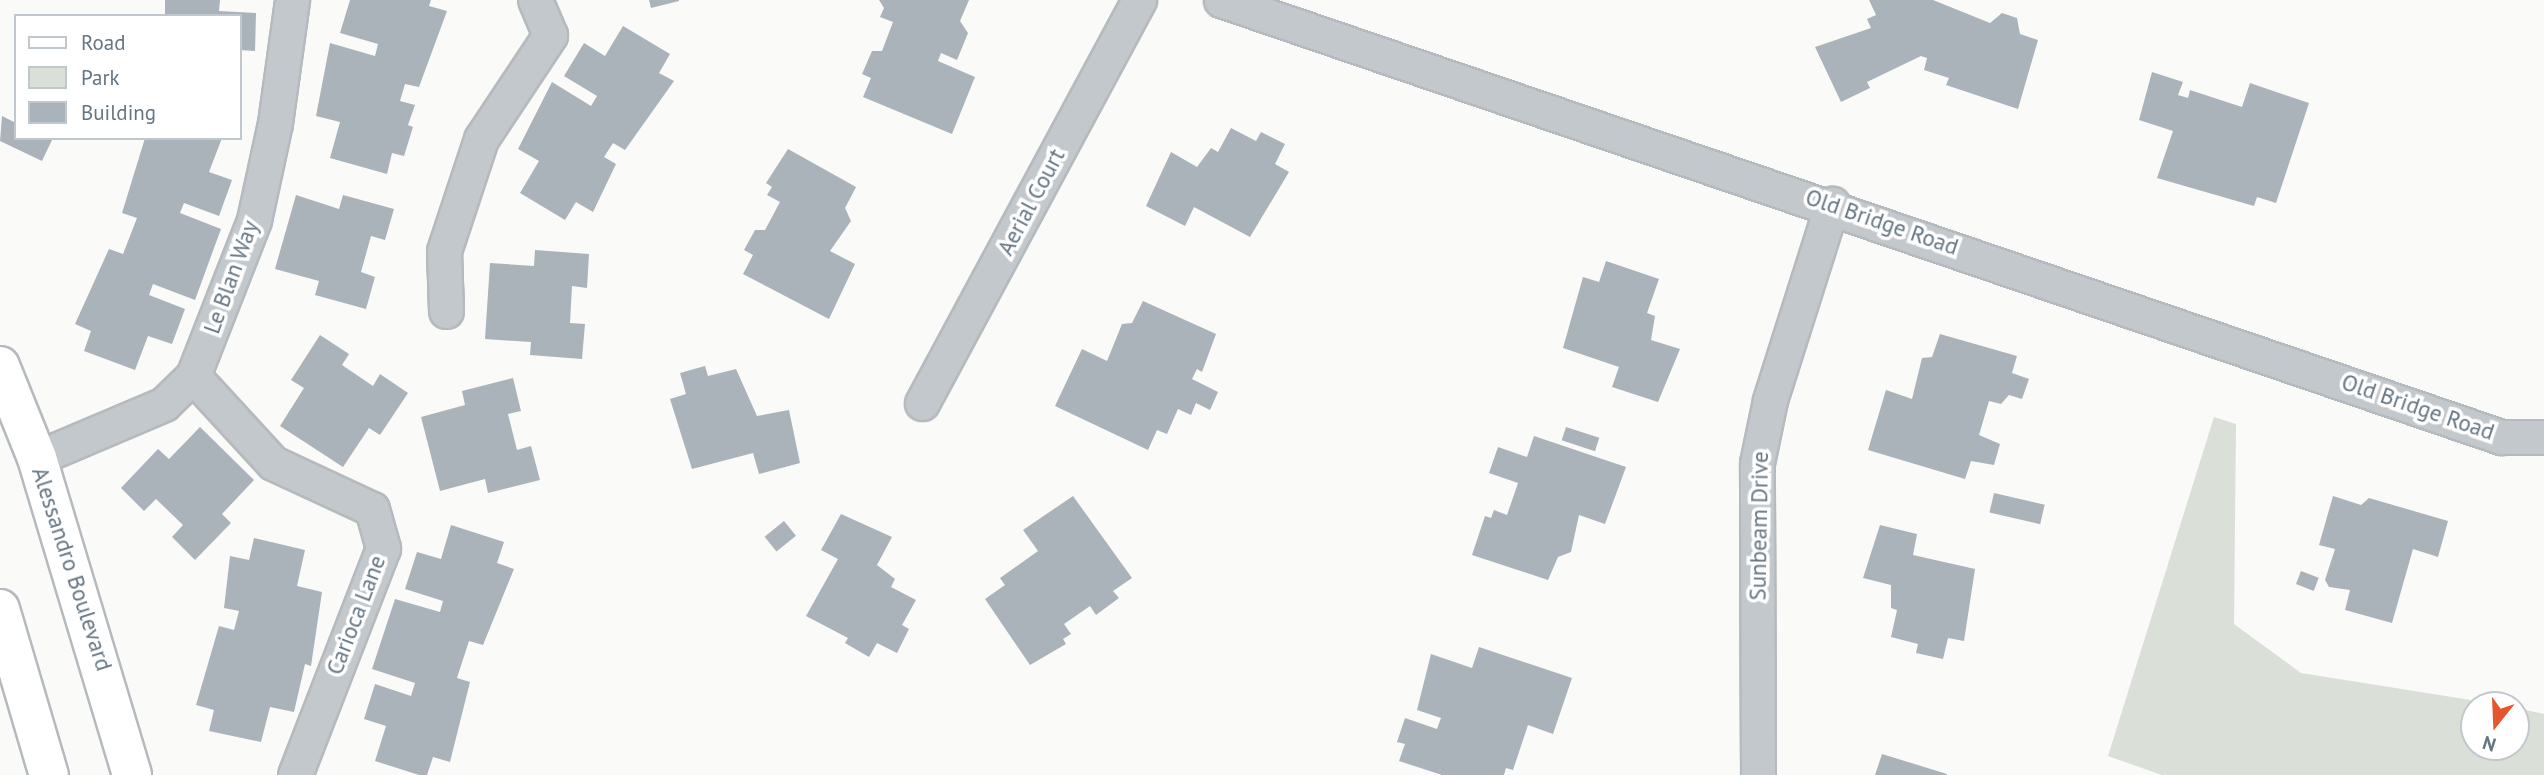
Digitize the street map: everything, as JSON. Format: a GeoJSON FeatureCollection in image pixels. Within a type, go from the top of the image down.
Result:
{"type":"FeatureCollection","features":[{"type":"Feature","properties":{"kind":"main road","name":"Alessandro Boulevard"},"geometry":{"type":"LineString","coordinates":[[0,366],[37,458],[132,775]]}},
{"type":"Feature","properties":{"kind":"main road"},"geometry":{"type":"LineString","coordinates":[[0,609],[49,775]]}},
{"type":"Feature","properties":{"kind":"street","name":"Le Blan Way"},"geometry":{"type":"LineString","coordinates":[[37,458],[164,404],[193,376],[254,220],[275,123],[292,0]]}},
{"type":"Feature","properties":{"kind":"street"},"geometry":{"type":"LineString","coordinates":[[446,311],[444,251],[481,139],[550,35],[535,0]]}},
{"type":"Feature","properties":{"kind":"street","name":"Aerial Court"},"geometry":{"type":"LineString","coordinates":[[922,403],[1139,0]]}},
{"type":"Feature","properties":{"kind":"street","name":"Old Bridge Road"},"geometry":{"type":"LineString","coordinates":[[1221,0],[1832,204],[2501,437],[2544,437]]}},
{"type":"Feature","properties":{"kind":"street","name":"Sunbeam Drive"},"geometry":{"type":"LineString","coordinates":[[1758,775],[1757,463],[1770,400],[1832,204]]}},
{"type":"Feature","properties":{"kind":"street","name":"Carioca Lane"},"geometry":{"type":"LineString","coordinates":[[193,376],[274,463],[372,509],[383,548],[295,775]]}},
{"type":"Feature","properties":{"kind":"green space"},"geometry":{"type":"Polygon","coordinates":[[[2214,417],[2236,424],[2234,624],[2301,673],[2460,698],[2460,761],[2530,761],[2530,711],[2544,714],[2544,775],[2162,775],[2108,756],[2214,417]]]}},
{"type":"Feature","properties":{"kind":"building"},"geometry":{"type":"Polygon","coordinates":[[[165,0],[220,0],[219,11],[256,13],[255,51],[242,50],[242,14],[165,14],[165,0]]]}},
{"type":"Feature","properties":{"kind":"building"},"geometry":{"type":"Polygon","coordinates":[[[350,0],[431,0],[429,6],[447,11],[419,87],[405,84],[400,101],[415,105],[408,125],[413,127],[404,156],[392,153],[387,174],[330,158],[340,122],[316,116],[330,43],[375,56],[378,44],[340,33],[350,0]]]}},
{"type":"Feature","properties":{"kind":"building"},"geometry":{"type":"Polygon","coordinates":[[[649,0],[679,0],[679,1],[651,8],[649,0]]]}},
{"type":"Feature","properties":{"kind":"building"},"geometry":{"type":"Polygon","coordinates":[[[879,0],[969,0],[960,21],[968,33],[957,60],[941,53],[938,61],[975,77],[952,134],[863,97],[871,78],[862,74],[872,51],[882,51],[893,22],[880,17],[884,8],[879,0]]]}},
{"type":"Feature","properties":{"kind":"building"},"geometry":{"type":"Polygon","coordinates":[[[1869,0],[1933,0],[1990,23],[2002,13],[2017,18],[2020,34],[2038,40],[2018,109],[1946,85],[1949,78],[1924,70],[1927,58],[1921,56],[1867,82],[1870,88],[1841,102],[1815,47],[1871,28],[1867,19],[1876,15],[1869,0]]]}},
{"type":"Feature","properties":{"kind":"building"},"geometry":{"type":"Polygon","coordinates":[[[623,26],[670,54],[659,73],[674,81],[625,150],[613,143],[604,157],[616,164],[593,212],[576,202],[565,220],[520,193],[539,161],[518,149],[552,82],[591,106],[597,96],[564,76],[584,43],[605,56],[623,26]]]}},
{"type":"Feature","properties":{"kind":"building"},"geometry":{"type":"Polygon","coordinates":[[[2152,72],[2183,82],[2178,95],[2188,98],[2190,90],[2242,107],[2250,83],[2309,103],[2276,203],[2257,197],[2254,206],[2157,178],[2173,131],[2139,120],[2152,72]]]}},
{"type":"Feature","properties":{"kind":"building"},"geometry":{"type":"Polygon","coordinates":[[[2,116],[14,122],[14,140],[52,140],[42,161],[0,141],[2,116]]]}},
{"type":"Feature","properties":{"kind":"building"},"geometry":{"type":"Polygon","coordinates":[[[1231,128],[1256,141],[1261,132],[1285,144],[1275,164],[1289,172],[1250,237],[1194,207],[1185,226],[1146,206],[1171,152],[1197,167],[1211,148],[1218,152],[1231,128]]]}},
{"type":"Feature","properties":{"kind":"building"},"geometry":{"type":"Polygon","coordinates":[[[144,140],[221,140],[209,172],[232,180],[219,216],[184,203],[180,213],[221,229],[195,300],[153,284],[149,295],[185,309],[172,344],[148,336],[135,370],[84,351],[91,331],[75,324],[109,249],[123,254],[137,218],[122,213],[144,140]]]}},
{"type":"Feature","properties":{"kind":"building"},"geometry":{"type":"Polygon","coordinates":[[[788,149],[856,187],[845,208],[851,221],[830,251],[855,264],[829,319],[743,274],[753,255],[744,250],[755,230],[765,230],[780,202],[767,195],[772,187],[766,183],[788,149]]]}},
{"type":"Feature","properties":{"kind":"building"},"geometry":{"type":"Polygon","coordinates":[[[296,195],[339,209],[343,195],[394,209],[385,240],[371,236],[361,272],[375,277],[366,309],[315,295],[319,281],[275,269],[296,195]]]}},
{"type":"Feature","properties":{"kind":"building"},"geometry":{"type":"Polygon","coordinates":[[[535,250],[589,254],[587,288],[572,286],[570,323],[585,324],[582,359],[530,355],[531,342],[485,339],[490,263],[534,266],[535,250]]]}},
{"type":"Feature","properties":{"kind":"building"},"geometry":{"type":"Polygon","coordinates":[[[1606,261],[1659,279],[1647,313],[1655,316],[1651,340],[1680,349],[1658,402],[1612,387],[1619,367],[1563,348],[1583,277],[1599,282],[1606,261]]]}},
{"type":"Feature","properties":{"kind":"building"},"geometry":{"type":"Polygon","coordinates":[[[1143,301],[1216,334],[1202,372],[1197,369],[1192,379],[1218,392],[1210,410],[1196,403],[1191,415],[1178,409],[1167,434],[1157,430],[1148,450],[1055,406],[1082,349],[1107,361],[1122,324],[1132,323],[1143,301]]]}},
{"type":"Feature","properties":{"kind":"building"},"geometry":{"type":"Polygon","coordinates":[[[1940,334],[2017,356],[2012,373],[2029,379],[2022,399],[2009,395],[2001,404],[1989,401],[1979,435],[2000,444],[1994,465],[1971,461],[1965,479],[1868,450],[1886,390],[1912,399],[1922,358],[1932,357],[1940,334]]]}},
{"type":"Feature","properties":{"kind":"building"},"geometry":{"type":"Polygon","coordinates":[[[320,335],[349,354],[342,365],[373,386],[380,374],[408,393],[380,435],[369,428],[343,467],[280,426],[304,388],[291,380],[320,335]]]}},
{"type":"Feature","properties":{"kind":"building"},"geometry":{"type":"Polygon","coordinates":[[[705,366],[708,376],[736,369],[757,416],[789,410],[800,463],[759,474],[753,453],[692,469],[670,399],[686,394],[680,373],[705,366]]]}},
{"type":"Feature","properties":{"kind":"building"},"geometry":{"type":"Polygon","coordinates":[[[513,378],[521,411],[508,414],[517,450],[531,446],[540,480],[488,493],[485,479],[440,491],[421,417],[465,405],[462,391],[513,378]]]}},
{"type":"Feature","properties":{"kind":"building"},"geometry":{"type":"Polygon","coordinates":[[[200,427],[254,480],[222,514],[231,523],[195,560],[172,537],[183,525],[156,499],[144,511],[121,488],[158,449],[169,459],[200,427]]]}},
{"type":"Feature","properties":{"kind":"building"},"geometry":{"type":"Polygon","coordinates":[[[1566,427],[1599,438],[1595,451],[1562,440],[1566,427]]]}},
{"type":"Feature","properties":{"kind":"building"},"geometry":{"type":"Polygon","coordinates":[[[1534,436],[1626,467],[1605,524],[1579,515],[1571,552],[1558,557],[1548,580],[1472,555],[1485,516],[1491,518],[1494,510],[1507,515],[1518,483],[1489,473],[1498,447],[1527,457],[1534,436]]]}},
{"type":"Feature","properties":{"kind":"building"},"geometry":{"type":"Polygon","coordinates":[[[1994,493],[2045,505],[2040,524],[1990,512],[1994,493]]]}},
{"type":"Feature","properties":{"kind":"building"},"geometry":{"type":"Polygon","coordinates":[[[1073,496],[1132,578],[1113,591],[1119,598],[1096,615],[1090,606],[1064,624],[1071,634],[1063,639],[1066,644],[1030,665],[985,599],[1005,585],[1000,578],[1038,551],[1023,530],[1073,496]]]}},
{"type":"Feature","properties":{"kind":"building"},"geometry":{"type":"Polygon","coordinates":[[[2333,496],[2361,505],[2369,498],[2448,521],[2438,557],[2413,549],[2392,623],[2345,610],[2350,590],[2329,587],[2325,580],[2335,549],[2319,545],[2333,496]]]}},
{"type":"Feature","properties":{"kind":"building"},"geometry":{"type":"Polygon","coordinates":[[[841,514],[892,537],[877,565],[895,579],[891,587],[916,600],[902,625],[909,629],[897,653],[877,643],[869,657],[845,643],[848,638],[806,616],[838,559],[821,550],[841,514]]]}},
{"type":"Feature","properties":{"kind":"building"},"geometry":{"type":"Polygon","coordinates":[[[784,521],[796,536],[777,551],[765,537],[784,521]]]}},
{"type":"Feature","properties":{"kind":"building"},"geometry":{"type":"Polygon","coordinates":[[[451,525],[504,542],[497,563],[514,569],[483,645],[469,641],[457,678],[470,682],[450,762],[433,757],[427,775],[419,775],[375,761],[386,726],[364,719],[375,684],[411,696],[415,683],[372,669],[395,599],[440,612],[443,601],[405,589],[417,552],[441,559],[451,525]]]}},
{"type":"Feature","properties":{"kind":"building"},"geometry":{"type":"Polygon","coordinates":[[[1880,525],[1917,534],[1913,555],[1975,569],[1964,641],[1948,638],[1943,659],[1916,653],[1918,644],[1891,637],[1897,610],[1891,608],[1891,585],[1863,578],[1880,525]]]}},
{"type":"Feature","properties":{"kind":"building"},"geometry":{"type":"Polygon","coordinates":[[[254,538],[305,550],[297,586],[322,592],[311,666],[305,664],[294,712],[270,707],[261,742],[209,731],[214,710],[196,705],[219,626],[234,630],[239,611],[224,608],[230,556],[249,560],[254,538]]]}},
{"type":"Feature","properties":{"kind":"building"},"geometry":{"type":"Polygon","coordinates":[[[2301,571],[2319,578],[2314,591],[2296,584],[2301,571]]]}},
{"type":"Feature","properties":{"kind":"building"},"geometry":{"type":"Polygon","coordinates":[[[1479,647],[1572,678],[1553,734],[1528,725],[1513,770],[1506,768],[1504,775],[1442,775],[1399,761],[1405,744],[1397,742],[1405,718],[1437,729],[1441,718],[1417,710],[1431,654],[1472,668],[1479,647]]]}},
{"type":"Feature","properties":{"kind":"building"},"geometry":{"type":"Polygon","coordinates":[[[1882,754],[1947,774],[1947,775],[1875,775],[1882,754]]]}}]}
